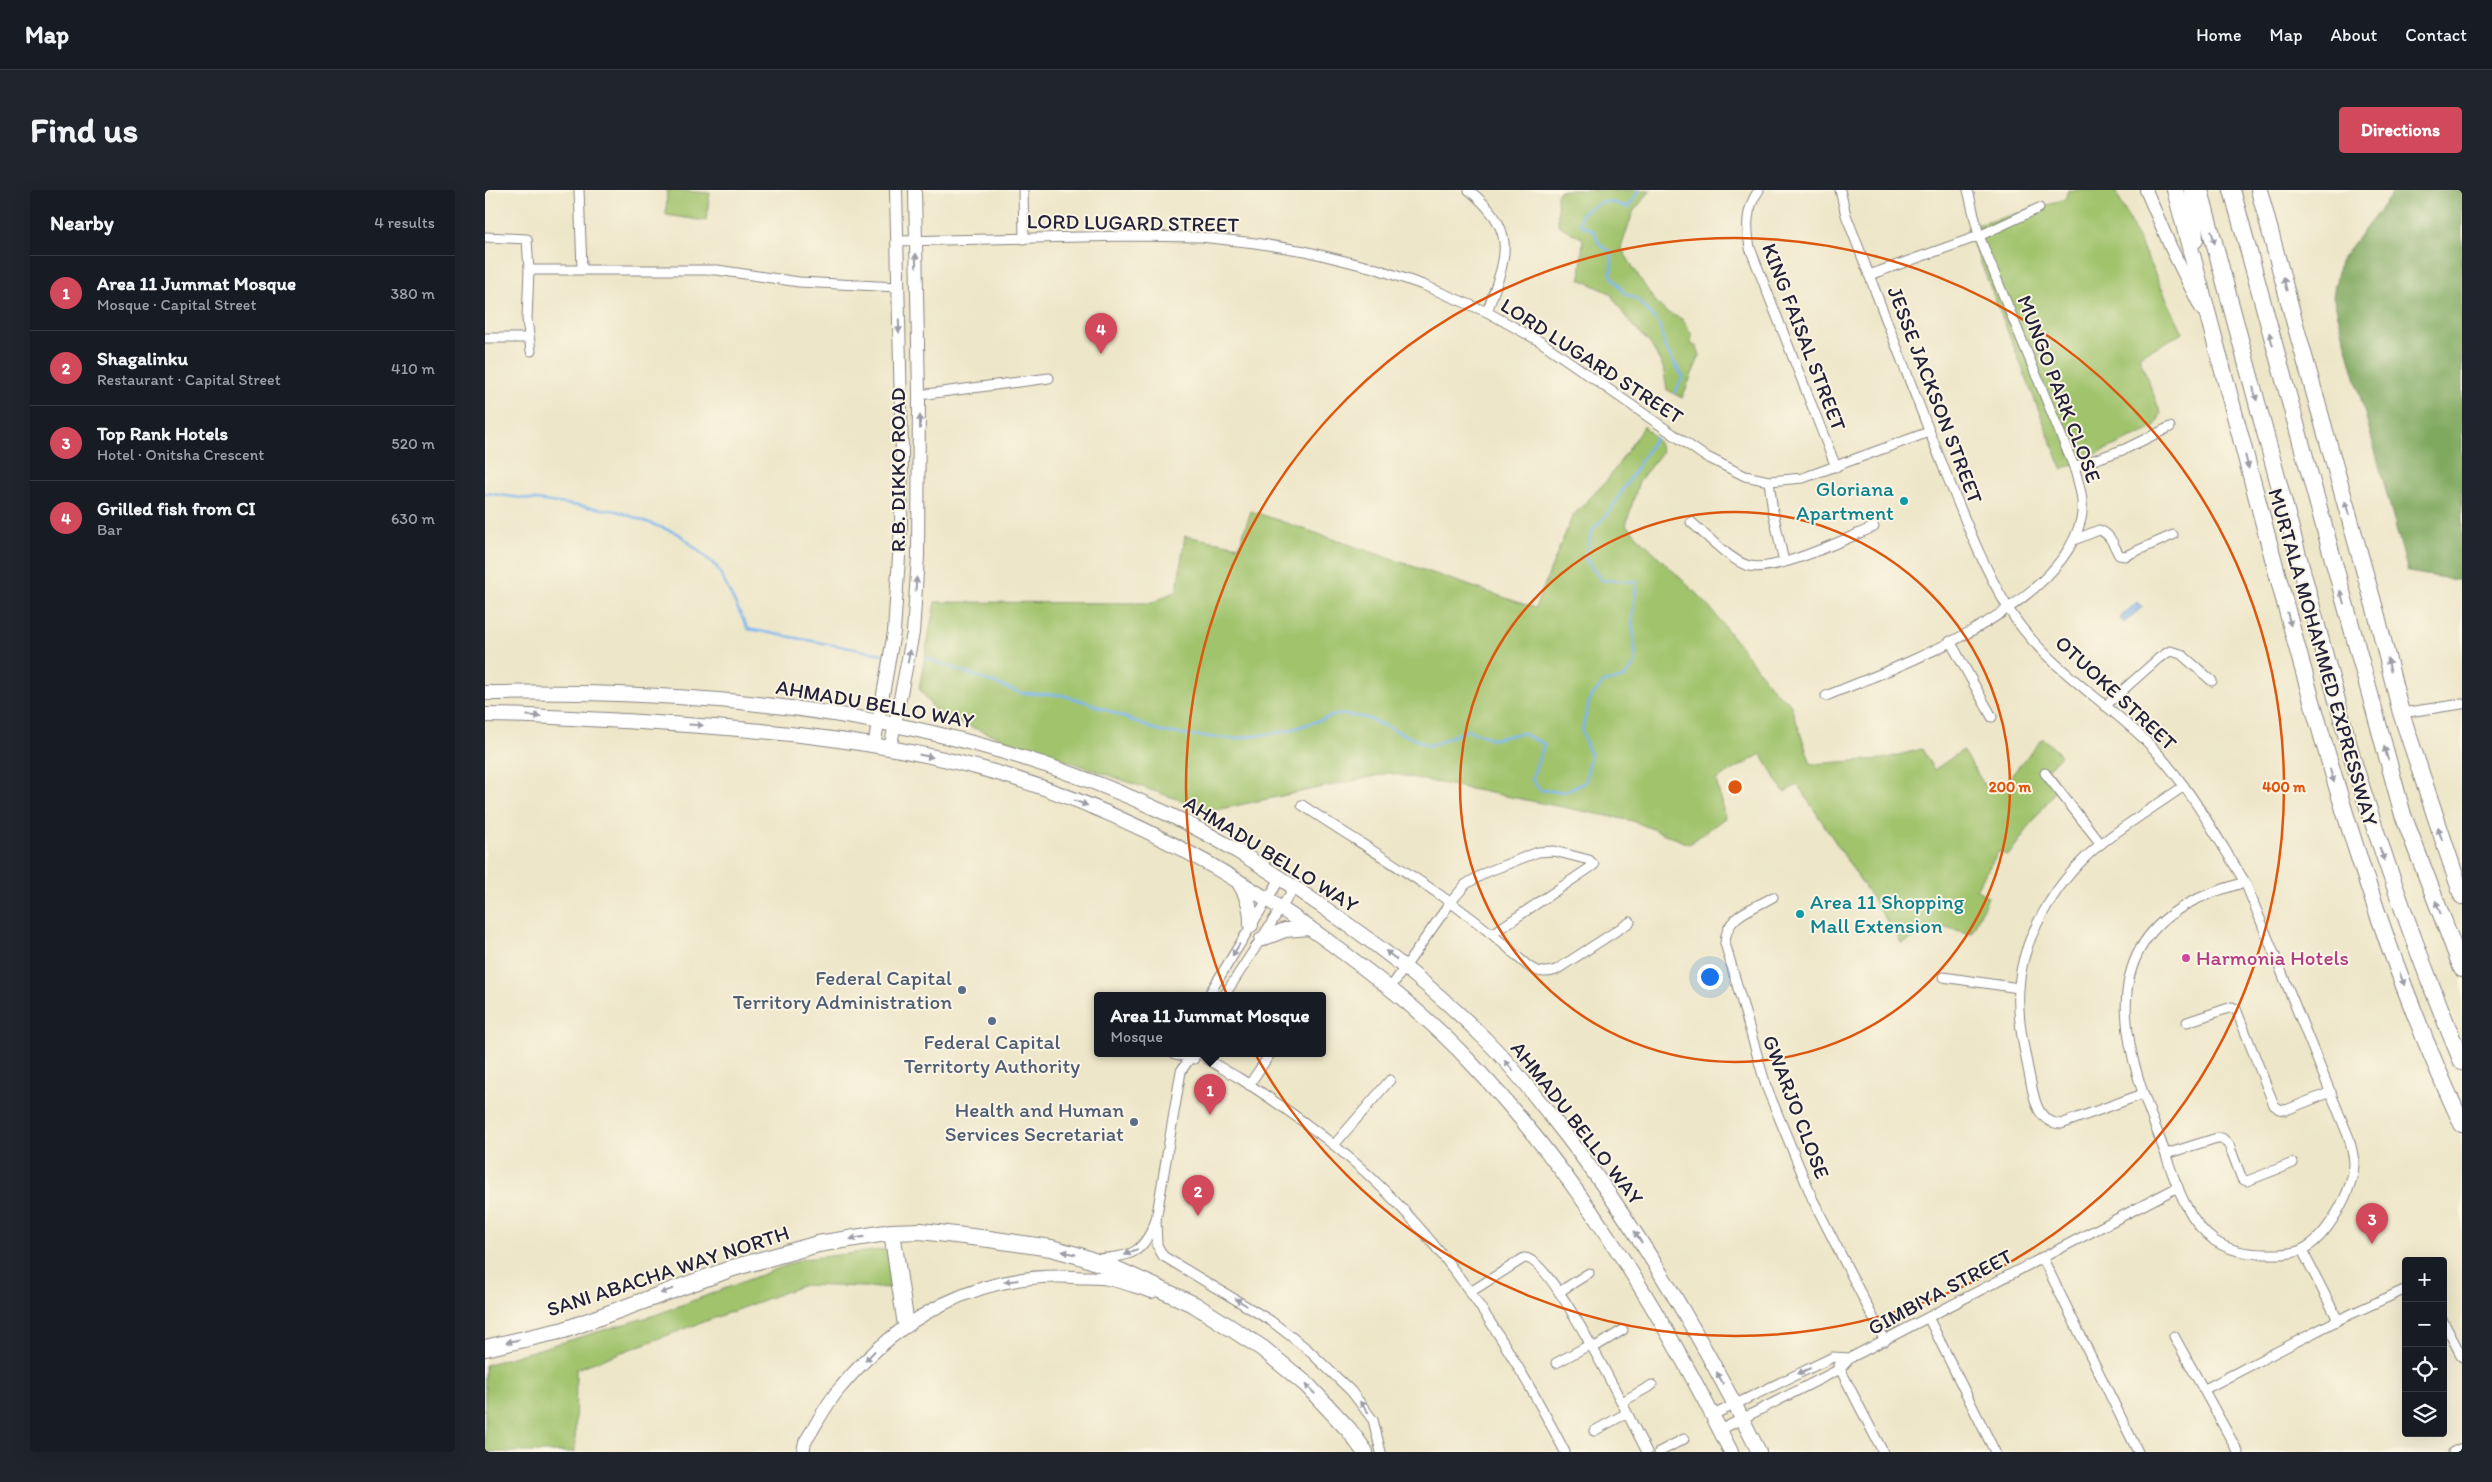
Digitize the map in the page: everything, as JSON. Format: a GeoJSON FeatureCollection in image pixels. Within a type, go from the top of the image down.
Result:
{"type":"FeatureCollection","features":[{"type":"Feature","properties":{"kind":"highway","name":"MURTALA MOHAMMED EXPRESSWAY"},"geometry":{"type":"LineString","coordinates":[[2175,190],[2319,730],[2351,837],[2384,934],[2415,1015],[2462,1124]]}},
{"type":"Feature","properties":{"kind":"highway"},"geometry":{"type":"LineString","coordinates":[[2192,190],[2197,272]]}},
{"type":"Feature","properties":{"kind":"highway","name":"MURTALA MOHAMMED EXPRESSWAY"},"geometry":{"type":"LineString","coordinates":[[2200,190],[2354,764],[2382,853],[2432,990],[2462,1062]]}},
{"type":"Feature","properties":{"kind":"highway","name":"MURTALA MOHAMMED EXPRESSWAY"},"geometry":{"type":"LineString","coordinates":[[2232,190],[2403,815],[2462,969]]}},
{"type":"Feature","properties":{"kind":"highway"},"geometry":{"type":"LineString","coordinates":[[2259,190],[2377,616],[2401,713],[2462,896]]}},
{"type":"Feature","properties":{"kind":"highway"},"geometry":{"type":"LineString","coordinates":[[2384,934],[2432,990]]}},
{"type":"Feature","properties":{"kind":"highway","name":"SANI ABACHA WAY NORTH"},"geometry":{"type":"LineString","coordinates":[[485,1348],[565,1330],[733,1268],[818,1244],[892,1232],[921,1231],[989,1239],[1051,1248],[1090,1259],[1195,1305],[1262,1348],[1307,1385],[1349,1430],[1365,1452]]}},
{"type":"Feature","properties":{"kind":"highway"},"geometry":{"type":"LineString","coordinates":[[892,1232],[906,1325]]}},
{"type":"Feature","properties":{"kind":"main road","name":"AHMADU BELLO WAY"},"geometry":{"type":"LineString","coordinates":[[485,693],[592,694],[683,698],[765,705],[895,724],[1011,752],[1106,786],[1208,834],[1294,888],[1406,967],[1489,1043],[1574,1144],[1663,1275],[1759,1452]]}},
{"type":"Feature","properties":{"kind":"main road","name":"AHMADU BELLO WAY"},"geometry":{"type":"LineString","coordinates":[[485,715],[759,729],[874,746],[947,760],[1040,787],[1157,836],[1238,880],[1282,908],[1391,987],[1471,1062],[1553,1158],[1600,1224],[1642,1289],[1731,1452]]}},
{"type":"Feature","properties":{"kind":"main road"},"geometry":{"type":"LineString","coordinates":[[1238,880],[1248,900],[1251,925]]}},
{"type":"Feature","properties":{"kind":"main road"},"geometry":{"type":"LineString","coordinates":[[1262,939],[1285,930],[1310,928]]}},
{"type":"Feature","properties":{"kind":"street"},"geometry":{"type":"LineString","coordinates":[[579,190],[582,268]]}},
{"type":"Feature","properties":{"kind":"street","name":"R.B. DIKKO ROAD"},"geometry":{"type":"LineString","coordinates":[[874,746],[894,632],[898,579],[902,453],[896,190]]}},
{"type":"Feature","properties":{"kind":"street","name":"R.B. DIKKO ROAD"},"geometry":{"type":"LineString","coordinates":[[890,749],[913,633],[918,557],[919,394],[915,190]]}},
{"type":"Feature","properties":{"kind":"street"},"geometry":{"type":"LineString","coordinates":[[1023,190],[1024,239]]}},
{"type":"Feature","properties":{"kind":"street"},"geometry":{"type":"LineString","coordinates":[[1469,190],[1494,213],[1504,240],[1504,258],[1487,312]]}},
{"type":"Feature","properties":{"kind":"street","name":"KING FAISAL STREET"},"geometry":{"type":"LineString","coordinates":[[1759,190],[1749,210],[1747,230],[1750,248],[1836,467]]}},
{"type":"Feature","properties":{"kind":"street","name":"JESSE JACKSON STREET"},"geometry":{"type":"LineString","coordinates":[[1840,190],[1846,215],[1929,432],[1972,537],[2008,608]]}},
{"type":"Feature","properties":{"kind":"street","name":"MUNGO PARK CLOSE"},"geometry":{"type":"LineString","coordinates":[[1826,696],[1898,667],[1950,641],[2008,608],[2039,586],[2060,563],[2074,540],[2081,519],[2083,501],[2074,467],[1979,236],[1969,190]]}},
{"type":"Feature","properties":{"kind":"street"},"geometry":{"type":"LineString","coordinates":[[2146,190],[2171,248],[2212,330]]}},
{"type":"Feature","properties":{"kind":"street"},"geometry":{"type":"LineString","coordinates":[[1869,275],[1979,236],[2039,208]]}},
{"type":"Feature","properties":{"kind":"street","name":"LORD LUGARD STREET"},"geometry":{"type":"LineString","coordinates":[[897,241],[1129,236],[1201,237],[1305,251],[1377,269],[1423,285],[1487,312],[1541,342],[1703,455],[1745,476],[1769,481],[1803,478],[1929,432]]}},
{"type":"Feature","properties":{"kind":"street"},"geometry":{"type":"LineString","coordinates":[[485,237],[527,239],[529,270],[528,338],[531,351]]}},
{"type":"Feature","properties":{"kind":"street"},"geometry":{"type":"LineString","coordinates":[[529,270],[582,268],[717,270],[799,282],[897,287]]}},
{"type":"Feature","properties":{"kind":"street"},"geometry":{"type":"LineString","coordinates":[[485,338],[528,338]]}},
{"type":"Feature","properties":{"kind":"street"},"geometry":{"type":"LineString","coordinates":[[919,394],[1049,378]]}},
{"type":"Feature","properties":{"kind":"street"},"geometry":{"type":"LineString","coordinates":[[2074,467],[2125,449],[2170,427]]}},
{"type":"Feature","properties":{"kind":"street"},"geometry":{"type":"LineString","coordinates":[[1769,481],[1773,512],[1784,562]]}},
{"type":"Feature","properties":{"kind":"street"},"geometry":{"type":"LineString","coordinates":[[1691,522],[1737,560],[1747,565],[1758,567],[1784,562],[1874,527]]}},
{"type":"Feature","properties":{"kind":"street"},"geometry":{"type":"LineString","coordinates":[[2074,540],[2099,530],[2103,531],[2107,534],[2119,555],[2125,556],[2173,535]]}},
{"type":"Feature","properties":{"kind":"street","name":"OTUOKE STREET"},"geometry":{"type":"LineString","coordinates":[[2008,608],[2025,631],[2052,659],[2144,740],[2169,765],[2245,882],[2349,1138],[2354,1165],[2347,1192],[2333,1220],[2303,1250]]}},
{"type":"Feature","properties":{"kind":"street"},"geometry":{"type":"LineString","coordinates":[[1950,641],[1992,717]]}},
{"type":"Feature","properties":{"kind":"street"},"geometry":{"type":"LineString","coordinates":[[2105,706],[2170,651],[2181,654],[2212,682]]}},
{"type":"Feature","properties":{"kind":"street"},"geometry":{"type":"LineString","coordinates":[[2401,713],[2462,704]]}},
{"type":"Feature","properties":{"kind":"street"},"geometry":{"type":"LineString","coordinates":[[2045,773],[2101,844]]}},
{"type":"Feature","properties":{"kind":"street"},"geometry":{"type":"LineString","coordinates":[[2143,1094],[2061,1124],[2054,1124],[2042,1116],[2033,1090],[2023,1045],[2019,988],[2032,937],[2047,907],[2061,885],[2101,844],[2184,786]]}},
{"type":"Feature","properties":{"kind":"street"},"geometry":{"type":"LineString","coordinates":[[1302,805],[1449,903],[1492,934],[1529,967],[1545,974],[1556,970],[1629,922]]}},
{"type":"Feature","properties":{"kind":"street"},"geometry":{"type":"LineString","coordinates":[[1391,987],[1449,903],[1466,884],[1487,872],[1538,852],[1554,851],[1589,860],[1594,864],[1492,934]]}},
{"type":"Feature","properties":{"kind":"street"},"geometry":{"type":"LineString","coordinates":[[1210,992],[1280,879]]}},
{"type":"Feature","properties":{"kind":"street"},"geometry":{"type":"LineString","coordinates":[[2245,882],[2212,893],[2181,907],[2157,926],[2144,942],[2132,966],[2125,992],[2126,1019],[2143,1094],[2178,1187],[2191,1214],[2206,1233],[2217,1242],[2251,1254],[2279,1254],[2303,1250],[2338,1320]]}},
{"type":"Feature","properties":{"kind":"street"},"geometry":{"type":"LineString","coordinates":[[1227,992],[1294,888]]}},
{"type":"Feature","properties":{"kind":"street","name":"GWARJO CLOSE"},"geometry":{"type":"LineString","coordinates":[[1773,897],[1732,920],[1725,930],[1725,943],[1766,1086],[1813,1200],[1885,1341]]}},
{"type":"Feature","properties":{"kind":"street"},"geometry":{"type":"LineString","coordinates":[[1943,977],[2019,988]]}},
{"type":"Feature","properties":{"kind":"street"},"geometry":{"type":"LineString","coordinates":[[2187,1022],[2232,1007],[2236,1009],[2274,1104],[2279,1109],[2286,1110],[2331,1092]]}},
{"type":"Feature","properties":{"kind":"street"},"geometry":{"type":"LineString","coordinates":[[1176,1057],[1181,1071]]}},
{"type":"Feature","properties":{"kind":"street"},"geometry":{"type":"LineString","coordinates":[[1090,1259],[1133,1253],[1149,1240],[1156,1220],[1181,1071],[1190,1057]]}},
{"type":"Feature","properties":{"kind":"street"},"geometry":{"type":"LineString","coordinates":[[1205,1057],[1249,1085],[1333,1145],[1407,1213],[1472,1292],[1538,1399],[1565,1452]]}},
{"type":"Feature","properties":{"kind":"street"},"geometry":{"type":"LineString","coordinates":[[1249,1085],[1268,1057]]}},
{"type":"Feature","properties":{"kind":"street"},"geometry":{"type":"LineString","coordinates":[[1333,1145],[1390,1080]]}},
{"type":"Feature","properties":{"kind":"street"},"geometry":{"type":"LineString","coordinates":[[2166,1154],[2222,1138],[2229,1145],[2242,1179],[2247,1181],[2293,1162]]}},
{"type":"Feature","properties":{"kind":"street","name":"GIMBIYA STREET"},"geometry":{"type":"LineString","coordinates":[[1720,1430],[1840,1369],[1850,1358],[1929,1319],[2042,1257],[2178,1187]]}},
{"type":"Feature","properties":{"kind":"street"},"geometry":{"type":"LineString","coordinates":[[1156,1220],[1157,1245],[1163,1256],[1271,1321],[1306,1348],[1351,1391],[1373,1420],[1381,1452]]}},
{"type":"Feature","properties":{"kind":"street"},"geometry":{"type":"LineString","coordinates":[[2042,1257],[2138,1452]]}},
{"type":"Feature","properties":{"kind":"street"},"geometry":{"type":"LineString","coordinates":[[1472,1292],[1526,1258],[1551,1280],[1592,1346],[1647,1452]]}},
{"type":"Feature","properties":{"kind":"street"},"geometry":{"type":"LineString","coordinates":[[1559,1292],[1589,1274]]}},
{"type":"Feature","properties":{"kind":"street"},"geometry":{"type":"LineString","coordinates":[[803,1452],[805,1442],[839,1389],[881,1344],[906,1325],[933,1309],[993,1283],[1055,1276],[1107,1279],[1195,1305]]}},
{"type":"Feature","properties":{"kind":"street"},"geometry":{"type":"LineString","coordinates":[[2205,1389],[2338,1320],[2402,1291]]}},
{"type":"Feature","properties":{"kind":"street"},"geometry":{"type":"LineString","coordinates":[[1929,1319],[1995,1452]]}},
{"type":"Feature","properties":{"kind":"street"},"geometry":{"type":"LineString","coordinates":[[2447,1329],[2462,1357]]}},
{"type":"Feature","properties":{"kind":"street"},"geometry":{"type":"LineString","coordinates":[[1556,1363],[1623,1330]]}},
{"type":"Feature","properties":{"kind":"street"},"geometry":{"type":"LineString","coordinates":[[2174,1336],[2205,1389],[2237,1452]]}},
{"type":"Feature","properties":{"kind":"street"},"geometry":{"type":"LineString","coordinates":[[1833,1357],[1883,1452]]}},
{"type":"Feature","properties":{"kind":"street"},"geometry":{"type":"LineString","coordinates":[[1711,1416],[1733,1403],[1833,1357],[1850,1358]]}},
{"type":"Feature","properties":{"kind":"street"},"geometry":{"type":"LineString","coordinates":[[1622,1402],[1652,1385]]}},
{"type":"Feature","properties":{"kind":"street"},"geometry":{"type":"LineString","coordinates":[[1594,1432],[1627,1413]]}},
{"type":"Feature","properties":{"kind":"street"},"geometry":{"type":"LineString","coordinates":[[1659,1452],[1684,1439]]}},
{"type":"Feature","properties":{"kind":"street"},"geometry":{"type":"LineString","coordinates":[[2453,1452],[2462,1448]]}},
{"type":"Feature","properties":{"kind":"green space"},"geometry":{"type":"Polygon","coordinates":[[[667,190],[710,193],[706,221],[666,215],[667,190]]]}},
{"type":"Feature","properties":{"kind":"green space"},"geometry":{"type":"Polygon","coordinates":[[[1561,190],[1651,190],[1633,212],[1621,248],[1653,299],[1666,312],[1682,319],[1692,335],[1691,344],[1697,347],[1700,355],[1682,398],[1667,390],[1663,367],[1651,345],[1627,319],[1610,293],[1580,279],[1583,239],[1558,225],[1557,194],[1561,190]]]}},
{"type":"Feature","properties":{"kind":"green space"},"geometry":{"type":"Polygon","coordinates":[[[2068,190],[2115,190],[2183,333],[2139,356],[2161,414],[2154,428],[2062,469],[1967,228],[2065,200],[2068,190]]]}},
{"type":"Feature","properties":{"kind":"green space"},"geometry":{"type":"Polygon","coordinates":[[[2395,190],[2462,190],[2462,581],[2408,572],[2333,296],[2340,261],[2395,190]]]}},
{"type":"Feature","properties":{"kind":"green space"},"geometry":{"type":"Polygon","coordinates":[[[1644,426],[1659,443],[1662,452],[1639,481],[1626,525],[1708,605],[1776,693],[1790,703],[1811,764],[1883,759],[1922,749],[1934,770],[1963,750],[1985,786],[2004,784],[2043,738],[2061,755],[2048,769],[2060,785],[2008,856],[1999,851],[1976,889],[1988,897],[1971,934],[1938,925],[1902,944],[1798,785],[1784,792],[1761,754],[1716,780],[1725,818],[1689,844],[1633,821],[1389,773],[1211,811],[939,716],[919,688],[935,602],[1152,603],[1177,590],[1185,536],[1239,546],[1251,511],[1535,608],[1572,517],[1609,478],[1644,426]]]}},
{"type":"Feature","properties":{"kind":"green space"},"geometry":{"type":"Polygon","coordinates":[[[890,1249],[894,1288],[804,1285],[576,1369],[575,1452],[485,1452],[485,1365],[655,1315],[803,1259],[890,1249]]]}},
{"type":"Feature","properties":{"kind":"water"},"geometry":{"type":"Polygon","coordinates":[[[2137,602],[2142,607],[2124,623],[2120,618],[2137,602]]]}},
{"type":"Feature","properties":{"kind":"waterway"},"geometry":{"type":"LineString","coordinates":[[1639,190],[1628,208],[1614,203],[1598,203],[1581,214],[1580,224],[1594,231],[1599,244],[1612,253],[1611,275],[1624,293],[1638,300],[1659,324],[1665,347],[1683,377],[1675,393]]}},
{"type":"Feature","properties":{"kind":"waterway"},"geometry":{"type":"LineString","coordinates":[[926,658],[1021,693],[1062,695],[1089,703],[1161,732],[1233,739],[1287,731],[1339,714],[1367,718],[1430,746],[1467,730],[1494,739],[1521,733],[1544,744],[1532,779],[1540,790],[1563,792],[1586,782],[1590,755],[1582,731],[1590,698],[1604,682],[1624,678],[1636,662],[1632,618],[1637,582],[1601,580],[1585,558],[1592,531],[1610,511],[1655,438]]}},
{"type":"Feature","properties":{"kind":"waterway"},"geometry":{"type":"LineString","coordinates":[[485,493],[617,511],[679,534],[717,567],[748,629],[882,654]]}},
{"type":"Feature","properties":{"kind":"place","name":"Grilled fish from CI"},"geometry":{"type":"Point","coordinates":[1101,354]}},
{"type":"Feature","properties":{"kind":"place","name":"Gloriana Apartment"},"geometry":{"type":"Point","coordinates":[1904,501]}},
{"type":"Feature","properties":{"kind":"place","name":"Area 11 Shopping Mall Extension"},"geometry":{"type":"Point","coordinates":[1800,914]}},
{"type":"Feature","properties":{"kind":"place","name":"Harmonia Hotels"},"geometry":{"type":"Point","coordinates":[2186,958]}},
{"type":"Feature","properties":{"kind":"place","name":"Federal Capital Territory Administration"},"geometry":{"type":"Point","coordinates":[962,990]}},
{"type":"Feature","properties":{"kind":"place","name":"Federal Capital Territorty Authority"},"geometry":{"type":"Point","coordinates":[992,1021]}},
{"type":"Feature","properties":{"kind":"place","name":"Area 11 Jummat Mosque"},"geometry":{"type":"Point","coordinates":[1210,1115]}},
{"type":"Feature","properties":{"kind":"place","name":"Health and Human Services Secretariat"},"geometry":{"type":"Point","coordinates":[1134,1122]}},
{"type":"Feature","properties":{"kind":"place","name":"Shagalinku"},"geometry":{"type":"Point","coordinates":[1198,1216]}},
{"type":"Feature","properties":{"kind":"place","name":"Top Rank Hotels"},"geometry":{"type":"Point","coordinates":[2372,1244]}}]}
